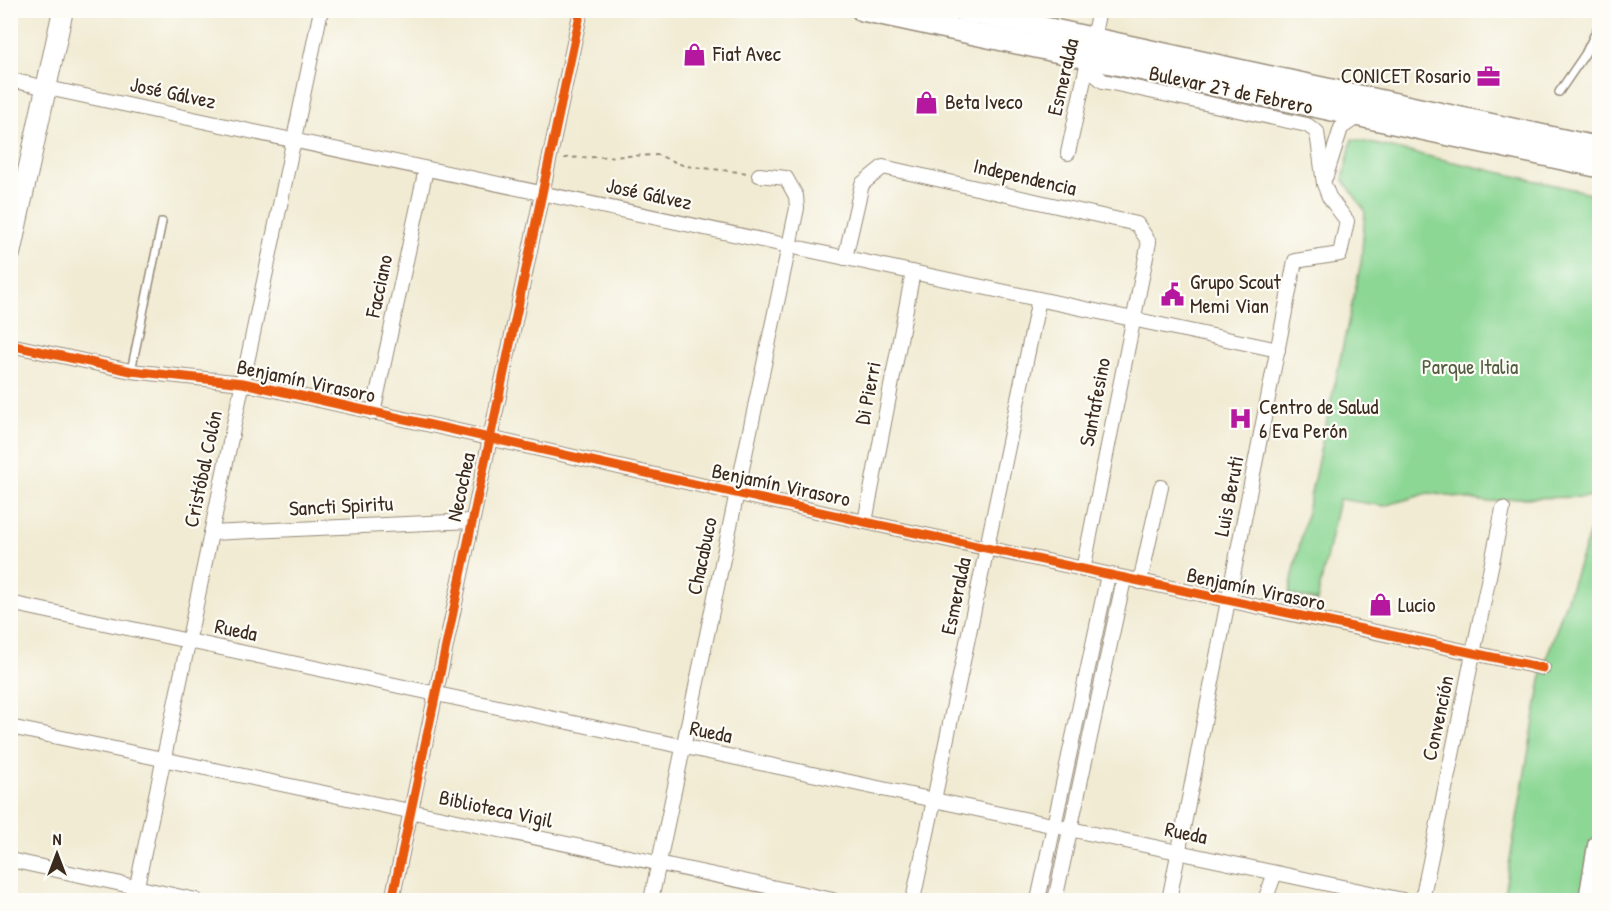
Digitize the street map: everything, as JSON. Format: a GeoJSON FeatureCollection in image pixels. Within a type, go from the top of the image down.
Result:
{"type":"FeatureCollection","features":[{"type":"Feature","properties":{"kind":"highway"},"geometry":{"type":"LineString","coordinates":[[1591,900],[1599,846]]}},
{"type":"Feature","properties":{"kind":"highway"},"geometry":{"type":"LineString","coordinates":[[1597,900],[1599,890]]}},
{"type":"Feature","properties":{"kind":"main road"},"geometry":{"type":"LineString","coordinates":[[10,254],[63,10]]}},
{"type":"Feature","properties":{"kind":"main road","name":"Bulevar 27 de Febrero"},"geometry":{"type":"LineString","coordinates":[[862,10],[1087,63],[1599,167]]}},
{"type":"Feature","properties":{"kind":"main road","name":"Bulevar 27 de Febrero"},"geometry":{"type":"LineString","coordinates":[[961,10],[1599,148]]}},
{"type":"Feature","properties":{"kind":"street","name":"Cristóbal Colón"},"geometry":{"type":"LineString","coordinates":[[136,894],[321,10]]}},
{"type":"Feature","properties":{"kind":"street","name":"Necochea"},"geometry":{"type":"LineString","coordinates":[[392,900],[581,10]]}},
{"type":"Feature","properties":{"kind":"street","name":"Esmeralda"},"geometry":{"type":"LineString","coordinates":[[1068,153],[1099,10]]}},
{"type":"Feature","properties":{"kind":"street"},"geometry":{"type":"LineString","coordinates":[[1087,63],[1103,81],[1307,125],[1317,132],[1324,184]]}},
{"type":"Feature","properties":{"kind":"street","name":"José Gálvez"},"geometry":{"type":"LineString","coordinates":[[10,80],[1278,350]]}},
{"type":"Feature","properties":{"kind":"street"},"geometry":{"type":"LineString","coordinates":[[1324,184],[1341,128],[1357,117]]}},
{"type":"Feature","properties":{"kind":"street","name":"Independencia"},"geometry":{"type":"LineString","coordinates":[[845,258],[862,184],[883,166],[1137,224],[1149,242]]}},
{"type":"Feature","properties":{"kind":"street","name":"Facciano"},"geometry":{"type":"LineString","coordinates":[[373,413],[426,168]]}},
{"type":"Feature","properties":{"kind":"street","name":"Chacabuco"},"geometry":{"type":"LineString","coordinates":[[651,900],[797,208],[796,196],[786,178],[759,175]]}},
{"type":"Feature","properties":{"kind":"street","name":"Luis Beruti"},"geometry":{"type":"LineString","coordinates":[[1169,900],[1230,602],[1295,261],[1340,254],[1347,222],[1329,197],[1324,184]]}},
{"type":"Feature","properties":{"kind":"street","name":"Santafesino"},"geometry":{"type":"LineString","coordinates":[[1083,570],[1149,242]]}},
{"type":"Feature","properties":{"kind":"street","name":"Di Pierri"},"geometry":{"type":"LineString","coordinates":[[865,522],[913,272]]}},
{"type":"Feature","properties":{"kind":"street","name":"Esmeralda"},"geometry":{"type":"LineString","coordinates":[[913,900],[1039,299]]}},
{"type":"Feature","properties":{"kind":"street","name":"Benjamín Virasoro"},"geometry":{"type":"LineString","coordinates":[[10,345],[130,371],[243,383],[489,440],[1543,668]]}},
{"type":"Feature","properties":{"kind":"street"},"geometry":{"type":"LineString","coordinates":[[1140,582],[1161,487]]}},
{"type":"Feature","properties":{"kind":"street","name":"Convención"},"geometry":{"type":"LineString","coordinates":[[1422,900],[1503,509]]}},
{"type":"Feature","properties":{"kind":"street","name":"Sancti Spiritu"},"geometry":{"type":"LineString","coordinates":[[211,533],[472,520]]}},
{"type":"Feature","properties":{"kind":"street"},"geometry":{"type":"LineString","coordinates":[[1038,900],[1108,575]]}},
{"type":"Feature","properties":{"kind":"street"},"geometry":{"type":"LineString","coordinates":[[1055,900],[1124,579]]}},
{"type":"Feature","properties":{"kind":"street","name":"Rueda"},"geometry":{"type":"LineString","coordinates":[[10,603],[1403,900]]}},
{"type":"Feature","properties":{"kind":"street","name":"Biblioteca Vigil"},"geometry":{"type":"LineString","coordinates":[[10,727],[833,900]]}},
{"type":"Feature","properties":{"kind":"street"},"geometry":{"type":"LineString","coordinates":[[10,860],[136,894],[195,900]]}},
{"type":"Feature","properties":{"kind":"street"},"geometry":{"type":"LineString","coordinates":[[1265,900],[1275,873]]}},
{"type":"Feature","properties":{"kind":"lane"},"geometry":{"type":"LineString","coordinates":[[1559,92],[1585,54],[1599,22]]}},
{"type":"Feature","properties":{"kind":"lane"},"geometry":{"type":"LineString","coordinates":[[130,371],[162,222]]}},
{"type":"Feature","properties":{"kind":"path"},"geometry":{"type":"LineString","coordinates":[[549,158],[658,155],[685,166],[759,175]]}},
{"type":"Feature","properties":{"kind":"green space","name":"Parque Italia"},"geometry":{"type":"Polygon","coordinates":[[[1352,139],[1599,195],[1599,471],[1593,497],[1517,498],[1488,502],[1429,493],[1384,506],[1339,499],[1317,601],[1289,594],[1361,263],[1365,211],[1343,179],[1352,139]]]}},
{"type":"Feature","properties":{"kind":"green space"},"geometry":{"type":"Polygon","coordinates":[[[1599,506],[1599,900],[1503,900],[1543,668],[1599,506]]]}},
{"type":"Feature","properties":{"kind":"cycle path"},"geometry":{"type":"LineString","coordinates":[[392,900],[581,10]]}},
{"type":"Feature","properties":{"kind":"cycle path"},"geometry":{"type":"LineString","coordinates":[[10,345],[131,371],[243,383],[865,522],[1543,668]]}},
{"type":"Feature","properties":{"kind":"place","name":"Fiat Avec"},"geometry":{"type":"Point","coordinates":[695,54]}},
{"type":"Feature","properties":{"kind":"place","name":"CONICET Rosario"},"geometry":{"type":"Point","coordinates":[1489,76]}},
{"type":"Feature","properties":{"kind":"place","name":"Beta Iveco"},"geometry":{"type":"Point","coordinates":[927,102]}},
{"type":"Feature","properties":{"kind":"place","name":"Grupo Scout Memi Vian"},"geometry":{"type":"Point","coordinates":[1172,294]}},
{"type":"Feature","properties":{"kind":"place","name":"Centro de Salud 6 Eva Perón"},"geometry":{"type":"Point","coordinates":[1241,419]}},
{"type":"Feature","properties":{"kind":"place","name":"Lucio"},"geometry":{"type":"Point","coordinates":[1380,605]}}]}
